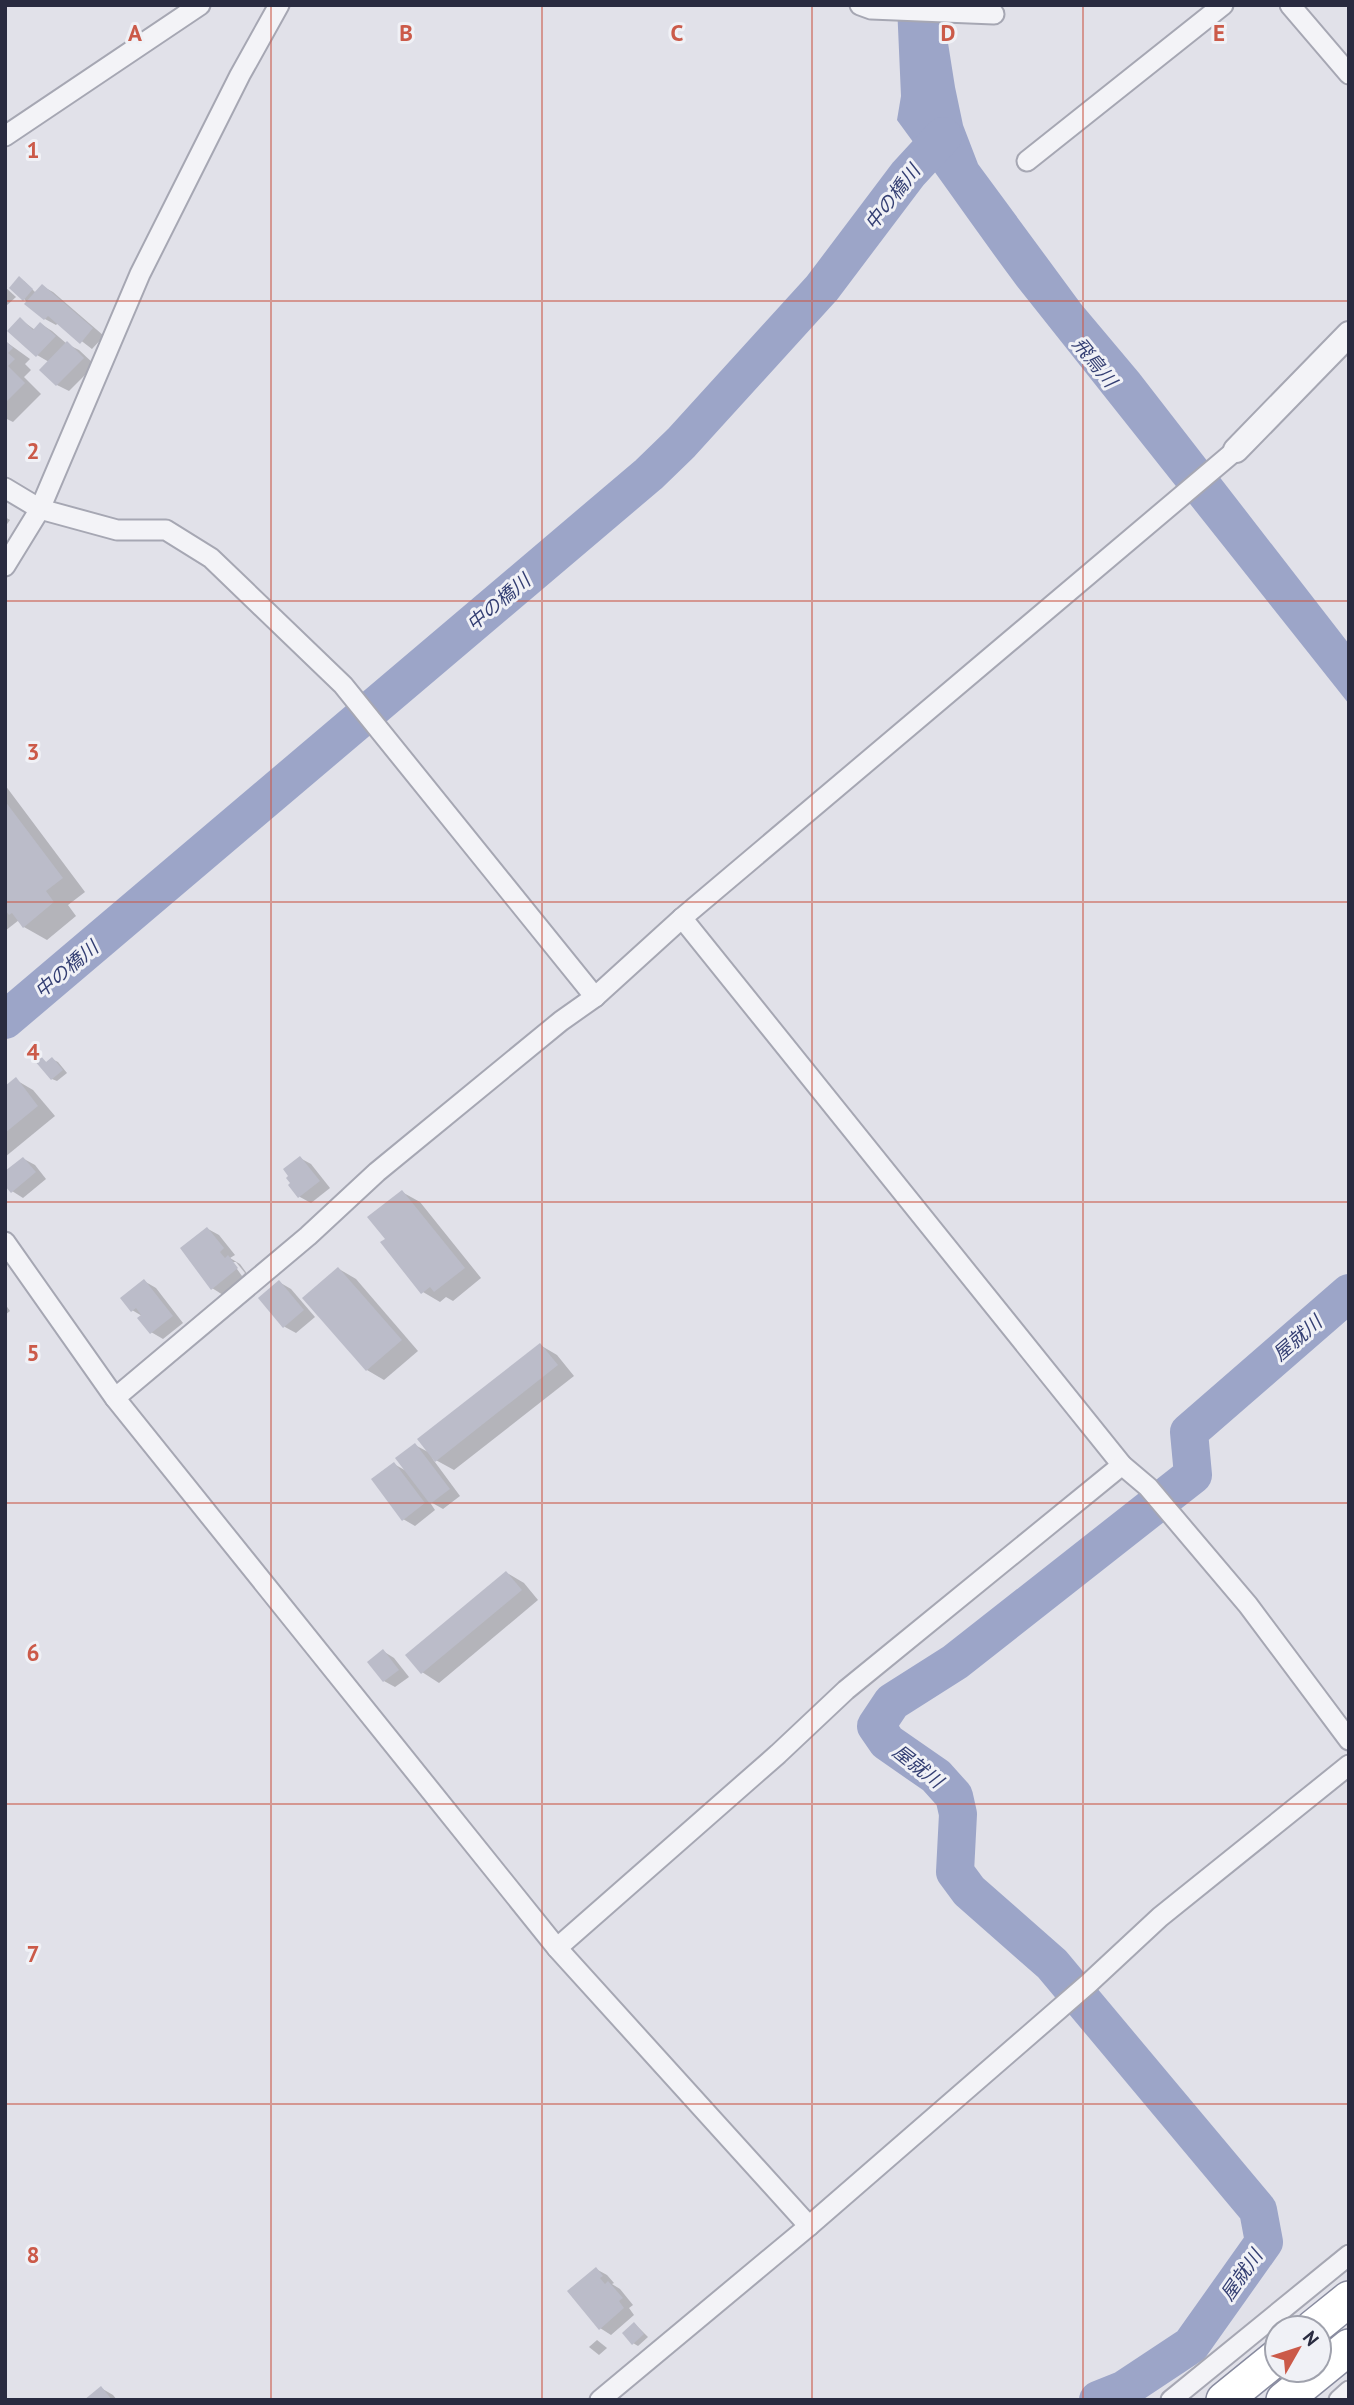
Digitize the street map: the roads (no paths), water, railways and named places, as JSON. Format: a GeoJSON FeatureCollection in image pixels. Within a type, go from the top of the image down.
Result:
{"type":"FeatureCollection","features":[{"type":"Feature","properties":{"kind":"highway"},"geometry":{"type":"LineString","coordinates":[[1330,2314],[1349,2299]]}},
{"type":"Feature","properties":{"kind":"highway"},"geometry":{"type":"LineString","coordinates":[[1284,2400],[1349,2347]]}},
{"type":"Feature","properties":{"kind":"highway"},"geometry":{"type":"LineString","coordinates":[[1224,2400],[1263,2368]]}},
{"type":"Feature","properties":{"kind":"street"},"geometry":{"type":"LineString","coordinates":[[5,136],[200,5]]}},
{"type":"Feature","properties":{"kind":"street"},"geometry":{"type":"LineString","coordinates":[[5,566],[40,509],[140,274],[240,75],[279,5]]}},
{"type":"Feature","properties":{"kind":"street"},"geometry":{"type":"LineString","coordinates":[[1027,161],[1223,5]]}},
{"type":"Feature","properties":{"kind":"street"},"geometry":{"type":"LineString","coordinates":[[1290,5],[1349,74]]}},
{"type":"Feature","properties":{"kind":"street"},"geometry":{"type":"LineString","coordinates":[[865,7],[988,15]]}},
{"type":"Feature","properties":{"kind":"street"},"geometry":{"type":"LineString","coordinates":[[115,1398],[308,1236],[377,1172],[561,1021],[595,997],[682,918],[1160,516],[1236,450],[1349,334]]}},
{"type":"Feature","properties":{"kind":"street"},"geometry":{"type":"LineString","coordinates":[[5,488],[40,509],[117,530],[166,530],[211,558],[343,685],[595,997]]}},
{"type":"Feature","properties":{"kind":"street"},"geometry":{"type":"LineString","coordinates":[[682,918],[1122,1465],[1148,1488],[1248,1605],[1349,1740]]}},
{"type":"Feature","properties":{"kind":"street"},"geometry":{"type":"LineString","coordinates":[[5,1242],[115,1398],[558,1948],[809,2226]]}},
{"type":"Feature","properties":{"kind":"street"},"geometry":{"type":"LineString","coordinates":[[558,1948],[778,1754],[846,1690],[1122,1465]]}},
{"type":"Feature","properties":{"kind":"street"},"geometry":{"type":"LineString","coordinates":[[600,2400],[809,2226],[1089,1983],[1160,1917],[1349,1765]]}},
{"type":"Feature","properties":{"kind":"street"},"geometry":{"type":"LineString","coordinates":[[1171,2400],[1349,2255]]}},
{"type":"Feature","properties":{"kind":"street"},"geometry":{"type":"LineString","coordinates":[[1339,2400],[1349,2392]]}},
{"type":"Feature","properties":{"kind":"water","name":"飛鳥川"},"geometry":{"type":"Polygon","coordinates":[[[897,5],[948,5],[945,24],[955,87],[963,125],[978,164],[1081,304],[1139,373],[1349,644],[1349,704],[1017,286],[897,120],[901,96],[897,5]]]}},
{"type":"Feature","properties":{"kind":"waterway","name":"中の橋川"},"geometry":{"type":"LineString","coordinates":[[5,1020],[649,474],[681,443],[822,288],[908,174],[943,136]]}},
{"type":"Feature","properties":{"kind":"waterway","name":"屋就川"},"geometry":{"type":"LineString","coordinates":[[1098,2400],[1123,2390],[1191,2345],[1264,2242],[1258,2210],[1052,1964],[969,1891],[955,1872],[958,1814],[954,1796],[936,1776],[887,1742],[876,1726],[892,1702],[955,1662],[1193,1475],[1189,1432],[1349,1293]]}}]}
